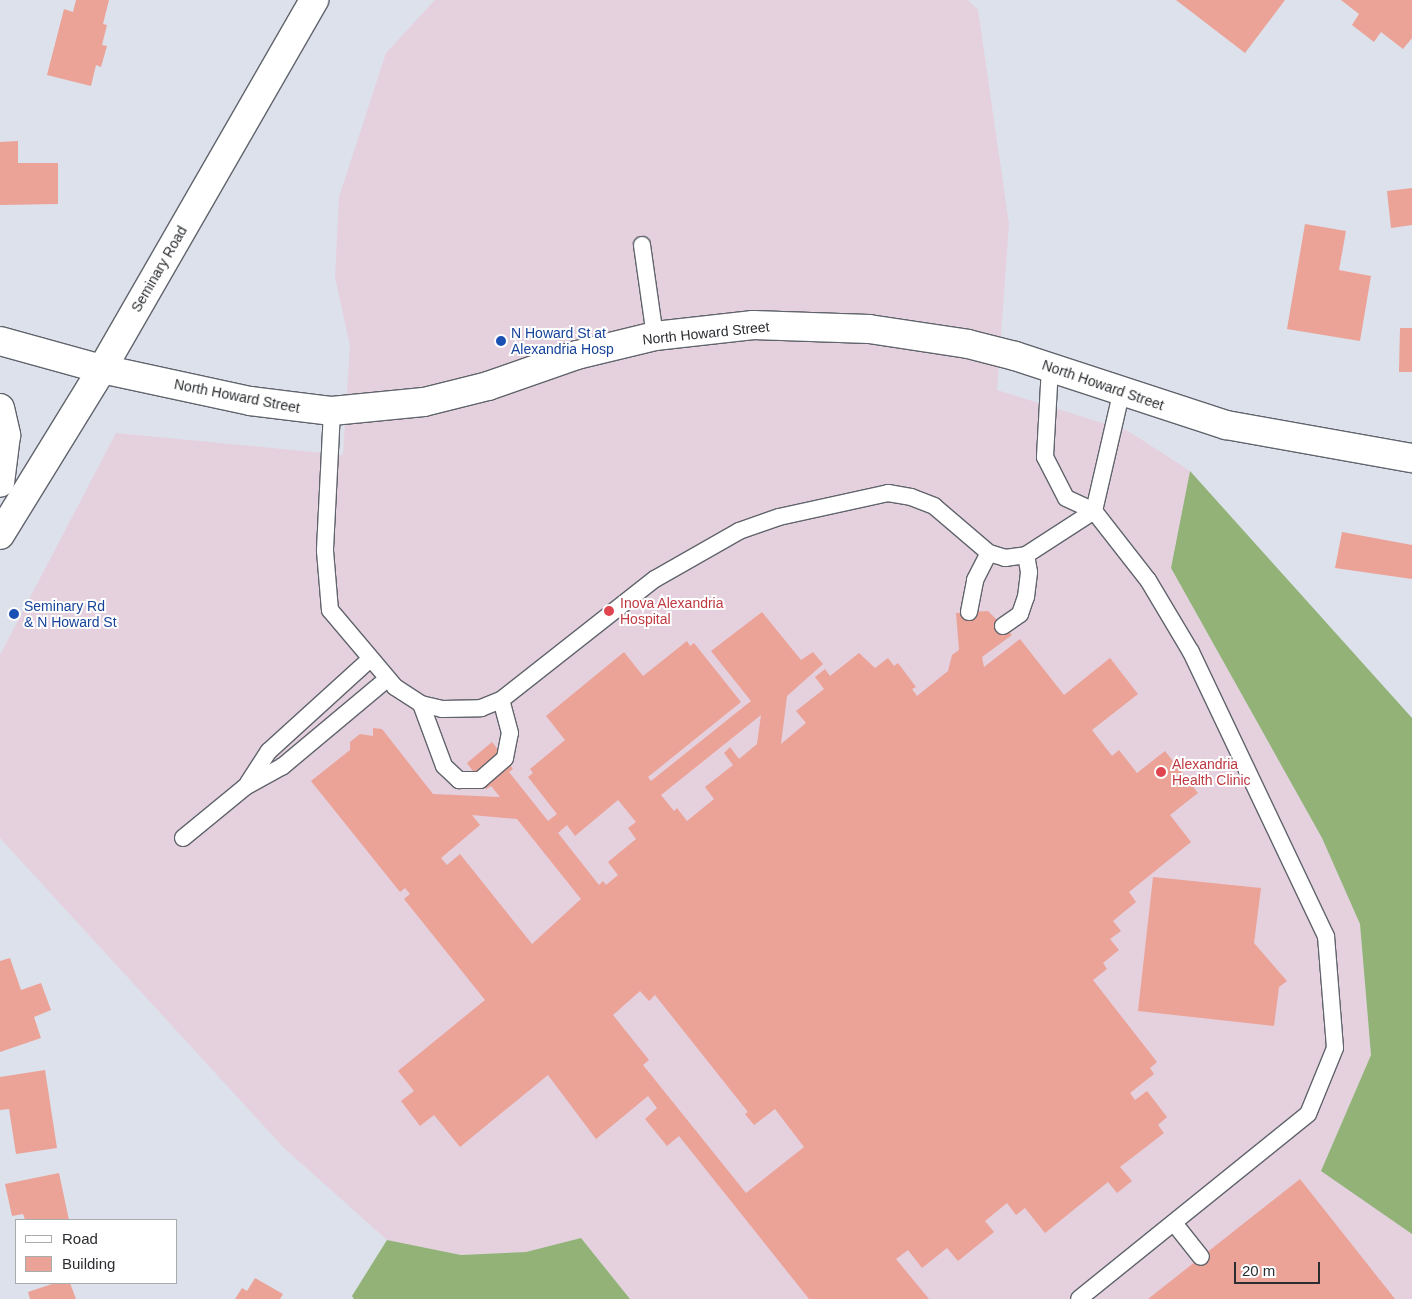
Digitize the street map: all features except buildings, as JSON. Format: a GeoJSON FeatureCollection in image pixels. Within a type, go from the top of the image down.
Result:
{"type":"FeatureCollection","features":[{"type":"Feature","properties":{"kind":"street","name":"Seminary Road"},"geometry":{"type":"LineString","coordinates":[[0,535],[102,369],[314,0]]}},
{"type":"Feature","properties":{"kind":"street","name":"North Howard Street"},"geometry":{"type":"LineString","coordinates":[[0,342],[102,369],[250,401],[332,411],[424,402],[488,386],[577,355],[655,336],[753,325],[869,329],[968,344],[1050,367],[1243,429],[1412,458]]}},
{"type":"Feature","properties":{"kind":"street"},"geometry":{"type":"LineString","coordinates":[[0,408],[6,435],[0,483]]}},
{"type":"Feature","properties":{"kind":"lane"},"geometry":{"type":"LineString","coordinates":[[642,245],[655,336]]}},
{"type":"Feature","properties":{"kind":"lane"},"geometry":{"type":"LineString","coordinates":[[1050,367],[1045,457],[1066,498],[1094,511],[1148,580],[1191,652],[1326,936],[1335,1048],[1308,1114],[1079,1299]]}},
{"type":"Feature","properties":{"kind":"lane"},"geometry":{"type":"LineString","coordinates":[[332,411],[325,551],[330,610],[387,679],[421,704],[465,710],[501,700],[655,579],[739,531],[779,517],[888,494],[911,497],[934,506],[989,553],[1005,558],[1026,556],[1094,511],[1122,390]]}},
{"type":"Feature","properties":{"kind":"lane"},"geometry":{"type":"LineString","coordinates":[[969,612],[975,580],[989,553]]}},
{"type":"Feature","properties":{"kind":"lane"},"geometry":{"type":"LineString","coordinates":[[1003,626],[1020,614],[1026,597],[1029,572],[1026,556]]}},
{"type":"Feature","properties":{"kind":"lane"},"geometry":{"type":"LineString","coordinates":[[245,787],[269,751],[370,659]]}},
{"type":"Feature","properties":{"kind":"lane"},"geometry":{"type":"LineString","coordinates":[[183,838],[245,787],[283,766],[387,679]]}},
{"type":"Feature","properties":{"kind":"lane"},"geometry":{"type":"LineString","coordinates":[[421,704],[444,766],[459,780],[480,780],[505,758],[510,733],[501,700]]}},
{"type":"Feature","properties":{"kind":"lane"},"geometry":{"type":"LineString","coordinates":[[1174,1222],[1201,1257]]}},
{"type":"Feature","properties":{"kind":"shaded area","name":"Inova Alexandria Hospital"},"geometry":{"type":"Polygon","coordinates":[[[435,0],[968,0],[978,10],[1009,224],[997,390],[1128,431],[1190,471],[1171,568],[1322,838],[1360,924],[1371,1055],[1321,1171],[1412,1234],[1412,1299],[630,1299],[581,1238],[526,1252],[461,1255],[387,1240],[284,1148],[0,838],[0,655],[116,433],[343,455],[350,346],[335,277],[339,197],[386,53],[435,0]]]}},
{"type":"Feature","properties":{"kind":"green space"},"geometry":{"type":"Polygon","coordinates":[[[1190,471],[1412,718],[1412,1234],[1321,1171],[1371,1055],[1360,924],[1322,838],[1171,568],[1190,471]]]}},
{"type":"Feature","properties":{"kind":"green space"},"geometry":{"type":"Polygon","coordinates":[[[581,1238],[630,1299],[354,1299],[352,1296],[387,1240],[461,1255],[526,1252],[581,1238]]]}},
{"type":"Feature","properties":{"kind":"place","name":"N Howard St at Alexandria Hosp"},"geometry":{"type":"Point","coordinates":[501,341]}},
{"type":"Feature","properties":{"kind":"place","name":"Inova Alexandria Hospital"},"geometry":{"type":"Point","coordinates":[609,611]}},
{"type":"Feature","properties":{"kind":"place","name":"Seminary Rd & N Howard St"},"geometry":{"type":"Point","coordinates":[14,614]}},
{"type":"Feature","properties":{"kind":"place","name":"Alexandria Health Clinic"},"geometry":{"type":"Point","coordinates":[1161,772]}}]}
